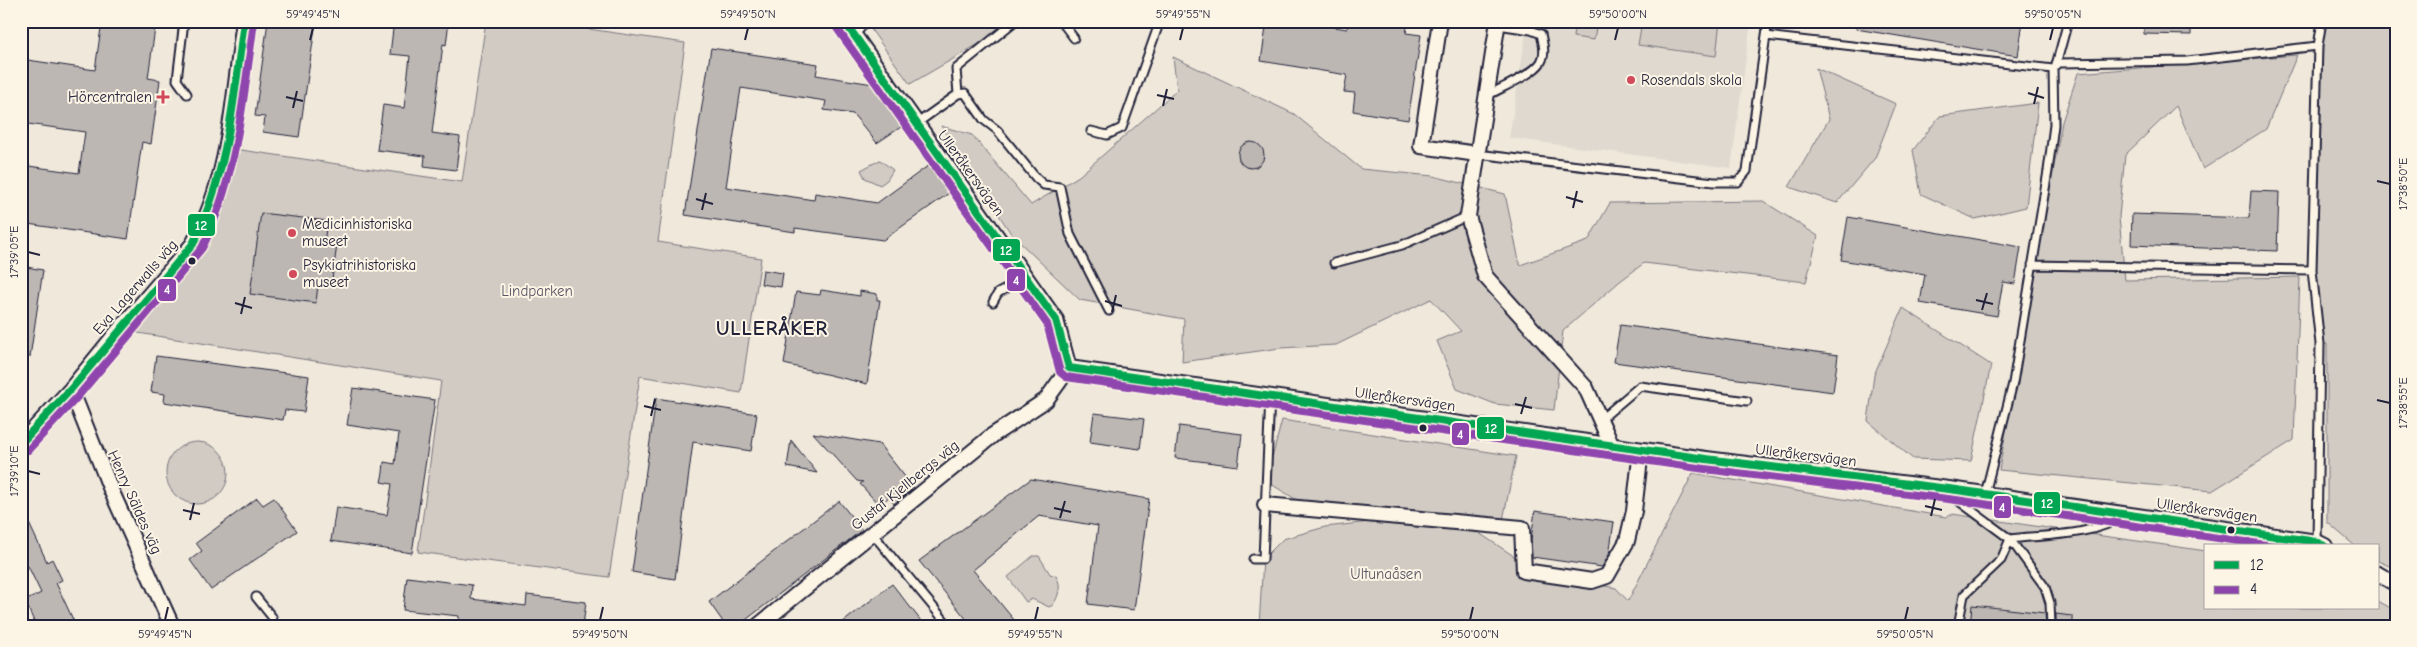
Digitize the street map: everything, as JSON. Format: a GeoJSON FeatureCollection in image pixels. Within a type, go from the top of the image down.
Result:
{"type":"FeatureCollection","features":[{"type":"Feature","properties":{"kind":"street","name":"Eva Lagerwalls väg"},"geometry":{"type":"LineString","coordinates":[[24,437],[71,389],[193,244],[202,228],[217,192],[227,148],[244,21]]}},
{"type":"Feature","properties":{"kind":"street"},"geometry":{"type":"LineString","coordinates":[[848,27],[862,21]]}},
{"type":"Feature","properties":{"kind":"street"},"geometry":{"type":"LineString","coordinates":[[1440,21],[1421,146],[1477,154]]}},
{"type":"Feature","properties":{"kind":"street"},"geometry":{"type":"LineString","coordinates":[[1498,23],[1468,216],[1485,276],[1586,388],[1611,444]]}},
{"type":"Feature","properties":{"kind":"street","name":"Ulleråkersvägen"},"geometry":{"type":"LineString","coordinates":[[848,27],[1056,320],[1069,368],[1611,444],[1641,450],[1957,490],[2321,544]]}},
{"type":"Feature","properties":{"kind":"street","name":"Gustaf Kjellbergs väg"},"geometry":{"type":"LineString","coordinates":[[758,626],[993,435],[1046,400],[1069,368]]}},
{"type":"Feature","properties":{"kind":"street","name":"Henry Säldes väg"},"geometry":{"type":"LineString","coordinates":[[71,389],[111,490],[172,626]]}},
{"type":"Feature","properties":{"kind":"street"},"geometry":{"type":"LineString","coordinates":[[1265,505],[1522,528],[1524,571],[1592,581],[1608,576],[1627,541],[1634,512],[1641,450]]}},
{"type":"Feature","properties":{"kind":"street"},"geometry":{"type":"LineString","coordinates":[[2380,575],[2396,584]]}},
{"type":"Feature","properties":{"kind":"lane"},"geometry":{"type":"LineString","coordinates":[[184,21],[177,80],[187,94]]}},
{"type":"Feature","properties":{"kind":"lane"},"geometry":{"type":"LineString","coordinates":[[958,94],[956,69],[1015,21]]}},
{"type":"Feature","properties":{"kind":"lane"},"geometry":{"type":"LineString","coordinates":[[1062,21],[1074,38]]}},
{"type":"Feature","properties":{"kind":"lane"},"geometry":{"type":"LineString","coordinates":[[1092,130],[1107,135],[1122,128],[1160,21]]}},
{"type":"Feature","properties":{"kind":"lane"},"geometry":{"type":"LineString","coordinates":[[1761,21],[1767,33]]}},
{"type":"Feature","properties":{"kind":"lane"},"geometry":{"type":"LineString","coordinates":[[1477,154],[1714,182],[1738,182],[1747,171],[1768,21]]}},
{"type":"Feature","properties":{"kind":"lane"},"geometry":{"type":"LineString","coordinates":[[1985,494],[2012,383],[2054,125],[2053,69],[2058,63],[2068,21]]}},
{"type":"Feature","properties":{"kind":"lane"},"geometry":{"type":"LineString","coordinates":[[2321,544],[2320,344],[2312,270],[2318,46],[2322,21]]}},
{"type":"Feature","properties":{"kind":"lane"},"geometry":{"type":"LineString","coordinates":[[1486,96],[1533,70],[1541,61],[1544,46],[1541,34],[1498,23]]}},
{"type":"Feature","properties":{"kind":"lane"},"geometry":{"type":"LineString","coordinates":[[1767,33],[2053,69]]}},
{"type":"Feature","properties":{"kind":"lane"},"geometry":{"type":"LineString","coordinates":[[2058,63],[2187,61],[2318,46]]}},
{"type":"Feature","properties":{"kind":"lane"},"geometry":{"type":"LineString","coordinates":[[916,124],[958,94],[965,93],[984,120],[996,130],[1036,178],[1044,184],[1060,187],[1070,234],[1109,311]]}},
{"type":"Feature","properties":{"kind":"lane"},"geometry":{"type":"LineString","coordinates":[[1334,263],[1402,245],[1468,216]]}},
{"type":"Feature","properties":{"kind":"lane"},"geometry":{"type":"LineString","coordinates":[[2032,265],[2312,270]]}},
{"type":"Feature","properties":{"kind":"lane"},"geometry":{"type":"LineString","coordinates":[[993,302],[998,293],[1026,278]]}},
{"type":"Feature","properties":{"kind":"lane"},"geometry":{"type":"LineString","coordinates":[[1600,420],[1640,386],[1747,401]]}},
{"type":"Feature","properties":{"kind":"lane"},"geometry":{"type":"LineString","coordinates":[[1253,559],[1263,559],[1270,396]]}},
{"type":"Feature","properties":{"kind":"lane"},"geometry":{"type":"LineString","coordinates":[[1957,490],[1956,499],[2010,539],[2044,587],[2050,602],[2051,626]]}},
{"type":"Feature","properties":{"kind":"lane"},"geometry":{"type":"LineString","coordinates":[[2010,539],[2097,528],[2112,523],[2123,515]]}},
{"type":"Feature","properties":{"kind":"lane"},"geometry":{"type":"LineString","coordinates":[[872,533],[949,626]]}},
{"type":"Feature","properties":{"kind":"lane"},"geometry":{"type":"LineString","coordinates":[[1958,626],[1964,595],[2001,560],[2010,539]]}},
{"type":"Feature","properties":{"kind":"lane"},"geometry":{"type":"LineString","coordinates":[[256,598],[272,617]]}},
{"type":"Feature","properties":{"kind":"shaded area","name":"Rosendals skola"},"geometry":{"type":"Polygon","coordinates":[[[1528,21],[1751,21],[1731,168],[1509,138],[1528,21]]]}},
{"type":"Feature","properties":{"kind":"green space","name":"Lindparken"},"geometry":{"type":"Polygon","coordinates":[[[486,21],[533,21],[685,43],[658,242],[761,258],[741,393],[640,376],[609,577],[418,552],[441,381],[119,330],[193,244],[227,148],[462,182],[486,21]]]}},
{"type":"Feature","properties":{"kind":"green space"},"geometry":{"type":"Polygon","coordinates":[[[865,21],[1018,21],[910,84],[865,21]]]}},
{"type":"Feature","properties":{"kind":"green space"},"geometry":{"type":"Polygon","coordinates":[[[1575,21],[1597,21],[1594,40],[1573,37],[1575,21]]]}},
{"type":"Feature","properties":{"kind":"green space"},"geometry":{"type":"Polygon","coordinates":[[[1642,21],[1720,21],[1716,56],[1638,45],[1642,21]]]}},
{"type":"Feature","properties":{"kind":"green space"},"geometry":{"type":"Polygon","coordinates":[[[2322,21],[2396,21],[2396,569],[2380,562],[2380,544],[2353,544],[2327,522],[2327,344],[2320,344],[2312,270],[2322,21]]]}},
{"type":"Feature","properties":{"kind":"green space"},"geometry":{"type":"Polygon","coordinates":[[[2297,55],[2266,129],[2203,169],[2176,106],[2125,155],[2119,217],[2125,280],[2300,277],[2294,440],[2212,491],[1999,470],[2062,122],[2078,73],[2297,55]]]}},
{"type":"Feature","properties":{"kind":"green space"},"geometry":{"type":"Polygon","coordinates":[[[1173,57],[1294,114],[1361,169],[1433,176],[1505,194],[1520,265],[1588,241],[1610,203],[1763,201],[1818,236],[1806,282],[1644,263],[1619,282],[1563,331],[1554,410],[1495,404],[1457,389],[1437,341],[1461,331],[1431,299],[1336,345],[1280,348],[1182,362],[1184,319],[1080,300],[1012,235],[941,126],[972,135],[1031,205],[1079,176],[1177,90],[1173,57]]]}},
{"type":"Feature","properties":{"kind":"green space"},"geometry":{"type":"Polygon","coordinates":[[[1816,68],[1896,104],[1875,158],[1837,203],[1789,187],[1829,119],[1816,68]]]}},
{"type":"Feature","properties":{"kind":"green space"},"geometry":{"type":"Polygon","coordinates":[[[2038,103],[2026,207],[1975,219],[1921,194],[1913,150],[1940,116],[2038,103]]]}},
{"type":"Feature","properties":{"kind":"green space"},"geometry":{"type":"Polygon","coordinates":[[[880,160],[893,170],[887,180],[880,185],[865,178],[861,170],[880,160]]]}},
{"type":"Feature","properties":{"kind":"green space"},"geometry":{"type":"Polygon","coordinates":[[[1903,308],[1991,365],[1971,461],[1913,459],[1868,421],[1874,375],[1903,308]]]}},
{"type":"Feature","properties":{"kind":"green space"},"geometry":{"type":"Polygon","coordinates":[[[1282,420],[1516,456],[1503,520],[1297,500],[1266,481],[1282,420]]]}},
{"type":"Feature","properties":{"kind":"green space"},"geometry":{"type":"Polygon","coordinates":[[[191,442],[203,442],[219,451],[226,461],[228,473],[226,485],[219,495],[203,504],[191,504],[180,499],[171,490],[166,479],[166,467],[171,456],[180,447],[191,442]]]}},
{"type":"Feature","properties":{"kind":"green space","name":"Ultunaåsen"},"geometry":{"type":"Polygon","coordinates":[[[1693,473],[1946,517],[1952,514],[2204,551],[2204,610],[2380,610],[2380,602],[2396,611],[2396,626],[1259,626],[1263,559],[1283,539],[1325,527],[1387,520],[1476,531],[1541,574],[1616,588],[1628,601],[1693,473]]]}},
{"type":"Feature","properties":{"kind":"green space"},"geometry":{"type":"Polygon","coordinates":[[[1033,556],[1039,556],[1050,574],[1056,576],[1058,580],[1058,594],[1053,605],[1049,607],[1032,599],[1026,602],[1008,577],[1033,556]]]}},
{"type":"Feature","properties":{"kind":"building"},"geometry":{"type":"Polygon","coordinates":[[[102,21],[156,21],[148,78],[160,80],[151,144],[142,142],[128,239],[21,223],[21,165],[79,173],[85,132],[21,123],[21,59],[95,70],[102,21]]]}},
{"type":"Feature","properties":{"kind":"building"},"geometry":{"type":"Polygon","coordinates":[[[268,21],[316,21],[299,137],[263,132],[265,117],[255,116],[268,21]]]}},
{"type":"Feature","properties":{"kind":"building"},"geometry":{"type":"Polygon","coordinates":[[[394,21],[449,21],[446,45],[443,44],[432,133],[460,137],[456,170],[424,166],[425,156],[377,150],[383,105],[404,108],[410,56],[390,54],[394,21]]]}},
{"type":"Feature","properties":{"kind":"building"},"geometry":{"type":"Polygon","coordinates":[[[1267,21],[1298,21],[1347,29],[1348,21],[1408,21],[1406,33],[1421,35],[1408,120],[1353,111],[1355,93],[1344,92],[1347,75],[1261,61],[1267,21]]]}},
{"type":"Feature","properties":{"kind":"building"},"geometry":{"type":"Polygon","coordinates":[[[1856,21],[2023,21],[2018,56],[1856,29],[1856,21]]]}},
{"type":"Feature","properties":{"kind":"building"},"geometry":{"type":"Polygon","coordinates":[[[2144,21],[2191,21],[2191,35],[2144,34],[2144,21]]]}},
{"type":"Feature","properties":{"kind":"building"},"geometry":{"type":"Polygon","coordinates":[[[711,48],[818,64],[816,75],[873,84],[904,125],[877,143],[853,114],[824,110],[826,101],[741,88],[726,187],[814,200],[815,193],[877,203],[932,163],[952,191],[883,240],[795,228],[795,232],[685,215],[711,48]]]}},
{"type":"Feature","properties":{"kind":"building"},"geometry":{"type":"Polygon","coordinates":[[[1251,142],[1260,146],[1264,155],[1260,164],[1251,168],[1242,164],[1238,155],[1242,146],[1251,142]]]}},
{"type":"Feature","properties":{"kind":"building"},"geometry":{"type":"Polygon","coordinates":[[[2251,191],[2279,192],[2277,251],[2131,245],[2132,214],[2249,218],[2251,191]]]}},
{"type":"Feature","properties":{"kind":"building"},"geometry":{"type":"Polygon","coordinates":[[[261,213],[327,221],[324,244],[337,245],[331,286],[318,284],[316,303],[250,294],[261,213]]]}},
{"type":"Feature","properties":{"kind":"building"},"geometry":{"type":"Polygon","coordinates":[[[1848,217],[2021,247],[2015,284],[2003,282],[1997,316],[1920,303],[1925,274],[1841,260],[1848,217]]]}},
{"type":"Feature","properties":{"kind":"building"},"geometry":{"type":"Polygon","coordinates":[[[21,266],[43,270],[30,357],[21,356],[21,266]]]}},
{"type":"Feature","properties":{"kind":"building"},"geometry":{"type":"Polygon","coordinates":[[[763,270],[783,273],[781,287],[761,284],[763,270]]]}},
{"type":"Feature","properties":{"kind":"building"},"geometry":{"type":"Polygon","coordinates":[[[821,290],[860,296],[860,291],[877,294],[877,300],[880,300],[867,384],[784,364],[796,292],[820,295],[821,290]]]}},
{"type":"Feature","properties":{"kind":"building"},"geometry":{"type":"Polygon","coordinates":[[[1620,325],[1838,355],[1833,392],[1614,362],[1620,325]]]}},
{"type":"Feature","properties":{"kind":"building"},"geometry":{"type":"Polygon","coordinates":[[[156,356],[309,376],[304,412],[285,410],[283,420],[164,402],[165,394],[151,392],[156,356]]]}},
{"type":"Feature","properties":{"kind":"building"},"geometry":{"type":"Polygon","coordinates":[[[353,388],[435,400],[412,553],[331,541],[336,507],[387,515],[392,484],[381,482],[384,462],[395,464],[399,433],[347,425],[353,388]]]}},
{"type":"Feature","properties":{"kind":"building"},"geometry":{"type":"Polygon","coordinates":[[[656,398],[757,414],[751,451],[693,442],[675,579],[632,572],[656,398]]]}},
{"type":"Feature","properties":{"kind":"building"},"geometry":{"type":"Polygon","coordinates":[[[1094,413],[1144,419],[1140,449],[1090,442],[1094,413]]]}},
{"type":"Feature","properties":{"kind":"building"},"geometry":{"type":"Polygon","coordinates":[[[1179,426],[1242,434],[1238,466],[1175,458],[1179,426]]]}},
{"type":"Feature","properties":{"kind":"building"},"geometry":{"type":"Polygon","coordinates":[[[813,433],[879,444],[914,488],[894,504],[889,497],[879,505],[860,484],[863,482],[857,481],[813,433]]]}},
{"type":"Feature","properties":{"kind":"building"},"geometry":{"type":"Polygon","coordinates":[[[791,440],[817,473],[787,467],[791,440]]]}},
{"type":"Feature","properties":{"kind":"building"},"geometry":{"type":"Polygon","coordinates":[[[1031,479],[1149,499],[1134,610],[1088,604],[1098,526],[1039,516],[973,570],[1019,626],[972,626],[919,561],[1031,479]]]}},
{"type":"Feature","properties":{"kind":"building"},"geometry":{"type":"Polygon","coordinates":[[[257,498],[263,505],[274,498],[297,531],[211,590],[190,560],[202,551],[196,543],[257,498]]]}},
{"type":"Feature","properties":{"kind":"building"},"geometry":{"type":"Polygon","coordinates":[[[839,501],[862,530],[738,626],[726,626],[709,602],[839,501]]]}},
{"type":"Feature","properties":{"kind":"building"},"geometry":{"type":"Polygon","coordinates":[[[21,506],[47,562],[52,559],[62,580],[56,583],[76,626],[36,626],[25,601],[41,593],[28,566],[21,569],[21,506]]]}},
{"type":"Feature","properties":{"kind":"building"},"geometry":{"type":"Polygon","coordinates":[[[1535,511],[1614,522],[1609,555],[1602,567],[1532,557],[1531,539],[1535,511]]]}},
{"type":"Feature","properties":{"kind":"building"},"geometry":{"type":"Polygon","coordinates":[[[407,577],[472,585],[471,599],[526,606],[527,595],[586,602],[583,626],[458,626],[459,616],[403,610],[407,577]]]}},
{"type":"Feature","properties":{"kind":"building"},"geometry":{"type":"Polygon","coordinates":[[[892,584],[925,626],[838,626],[892,584]]]}},
{"type":"Feature","properties":{"kind":"building"},"geometry":{"type":"Polygon","coordinates":[[[1972,605],[2045,613],[2046,626],[1970,626],[1972,605]]]}},
{"type":"Feature","properties":{"kind":"building"},"geometry":{"type":"Polygon","coordinates":[[[2056,614],[2072,616],[2072,626],[2056,626],[2056,614]]]}},
{"type":"Feature","properties":{"kind":"transit line","name":"12"},"geometry":{"type":"LineString","coordinates":[[21,443],[71,389],[193,244],[205,217],[222,163],[233,107],[244,21]]}},
{"type":"Feature","properties":{"kind":"transit line","name":"12"},"geometry":{"type":"LineString","coordinates":[[844,21],[1056,320],[1069,368],[1706,459],[1957,490],[2320,544]]}},
{"type":"Feature","properties":{"kind":"transit line","name":"4"},"geometry":{"type":"LineString","coordinates":[[28,450],[79,395],[202,248],[214,221],[231,166],[242,109],[254,22]]}},
{"type":"Feature","properties":{"kind":"transit line","name":"4"},"geometry":{"type":"LineString","coordinates":[[836,27],[1047,324],[1060,372],[1066,377],[1705,469],[1956,500],[2259,544]]}},
{"type":"Feature","properties":{"kind":"place","name":"Rosendals skola"},"geometry":{"type":"Point","coordinates":[1631,80]}},
{"type":"Feature","properties":{"kind":"place","name":"Hörcentralen"},"geometry":{"type":"Point","coordinates":[163,97]}},
{"type":"Feature","properties":{"kind":"place","name":"Medicinhistoriska museet"},"geometry":{"type":"Point","coordinates":[292,233]}},
{"type":"Feature","properties":{"kind":"place","name":"Psykiatrihistoriska museet"},"geometry":{"type":"Point","coordinates":[293,274]}},
{"type":"Feature","properties":{"kind":"district","name":"ULLERÅKER"},"geometry":{"type":"Point","coordinates":[772,328]}}]}
